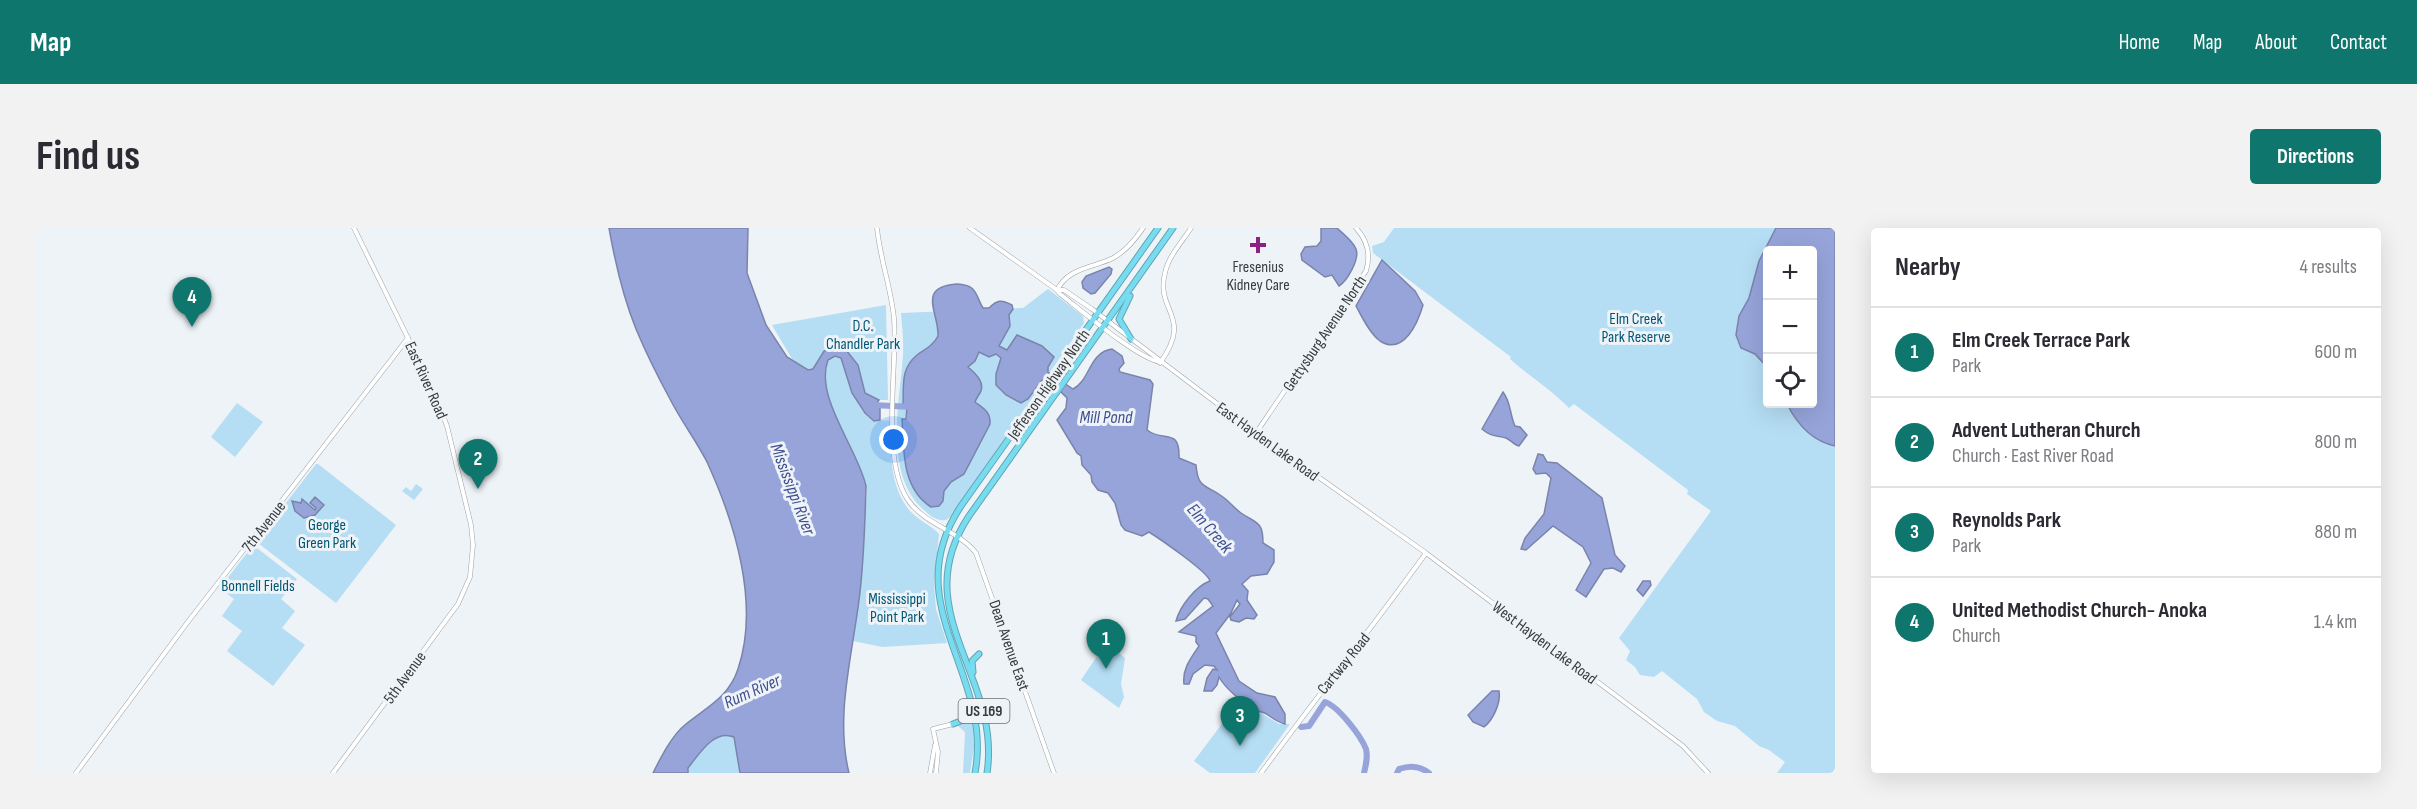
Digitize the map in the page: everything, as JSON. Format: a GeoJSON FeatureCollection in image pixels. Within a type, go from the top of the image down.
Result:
{"type":"FeatureCollection","features":[{"type":"Feature","properties":{"kind":"highway","name":"Jefferson Highway North"},"geometry":{"type":"LineString","coordinates":[[957,537],[1064,382],[1158,228]]}},
{"type":"Feature","properties":{"kind":"highway","name":"Jefferson Highway North"},"geometry":{"type":"LineString","coordinates":[[961,669],[944,623],[938,597],[937,573],[947,531],[961,506],[1054,375],[1143,272],[1173,228]]}},
{"type":"Feature","properties":{"kind":"highway"},"geometry":{"type":"LineString","coordinates":[[1131,339],[1121,324],[1120,313],[1143,272]]}},
{"type":"Feature","properties":{"kind":"highway","name":"US 169"},"geometry":{"type":"LineString","coordinates":[[957,537],[947,570],[947,602],[951,622],[983,708],[988,736],[987,773]]}},
{"type":"Feature","properties":{"kind":"highway"},"geometry":{"type":"LineString","coordinates":[[979,654],[973,658],[971,667],[982,698],[983,708]]}},
{"type":"Feature","properties":{"kind":"highway"},"geometry":{"type":"LineString","coordinates":[[953,724],[966,719],[971,710],[961,678],[961,669]]}},
{"type":"Feature","properties":{"kind":"highway","name":"US 169"},"geometry":{"type":"LineString","coordinates":[[961,669],[976,722],[978,747],[975,773]]}},
{"type":"Feature","properties":{"kind":"street","name":"East River Road"},"geometry":{"type":"LineString","coordinates":[[354,228],[441,405],[471,525],[474,558],[470,577]]}},
{"type":"Feature","properties":{"kind":"street","name":"Dean Avenue East"},"geometry":{"type":"LineString","coordinates":[[877,228],[894,320],[895,459],[903,490],[909,502],[921,514],[972,548],[980,561],[1054,773]]}},
{"type":"Feature","properties":{"kind":"street","name":"East Hayden Lake Road"},"geometry":{"type":"LineString","coordinates":[[970,228],[1057,290],[1064,290],[1151,360],[1160,363]]}},
{"type":"Feature","properties":{"kind":"street"},"geometry":{"type":"LineString","coordinates":[[1057,290],[1065,278],[1077,270],[1118,255],[1143,228]]}},
{"type":"Feature","properties":{"kind":"street"},"geometry":{"type":"LineString","coordinates":[[1160,363],[1170,349],[1175,333],[1173,317],[1165,296],[1165,273],[1191,228]]}},
{"type":"Feature","properties":{"kind":"street","name":"Gettysburg Avenue North"},"geometry":{"type":"LineString","coordinates":[[1256,434],[1366,271],[1368,249],[1356,228]]}},
{"type":"Feature","properties":{"kind":"street","name":"East Hayden Lake Road"},"geometry":{"type":"LineString","coordinates":[[1100,320],[1131,339],[1256,434],[1376,518]]}},
{"type":"Feature","properties":{"kind":"street","name":"7th Avenue"},"geometry":{"type":"LineString","coordinates":[[76,773],[174,640],[408,337]]}},
{"type":"Feature","properties":{"kind":"street","name":"West Hayden Lake Road"},"geometry":{"type":"LineString","coordinates":[[1376,518],[1683,746],[1708,773]]}},
{"type":"Feature","properties":{"kind":"street","name":"Cartway Road"},"geometry":{"type":"LineString","coordinates":[[1261,773],[1317,695],[1344,664],[1426,553]]}},
{"type":"Feature","properties":{"kind":"street","name":"5th Avenue"},"geometry":{"type":"LineString","coordinates":[[333,773],[457,605],[470,577]]}},
{"type":"Feature","properties":{"kind":"street"},"geometry":{"type":"LineString","coordinates":[[936,773],[938,752],[933,729],[953,724]]}},
{"type":"Feature","properties":{"kind":"street"},"geometry":{"type":"LineString","coordinates":[[930,773],[935,741]]}},
{"type":"Feature","properties":{"kind":"green space","name":"Elm Creek Park Reserve"},"geometry":{"type":"Polygon","coordinates":[[[1394,228],[1835,228],[1835,773],[1777,773],[1785,762],[1769,750],[1759,746],[1735,726],[1717,721],[1704,712],[1697,699],[1662,671],[1654,677],[1640,675],[1635,667],[1626,660],[1630,651],[1619,638],[1711,511],[1687,494],[1688,490],[1574,404],[1569,408],[1510,359],[1511,357],[1373,253],[1372,246],[1384,242],[1394,228]]]}},
{"type":"Feature","properties":{"kind":"green space"},"geometry":{"type":"Polygon","coordinates":[[[1048,289],[1083,316],[1084,323],[950,517],[946,520],[939,520],[928,514],[911,494],[898,457],[897,414],[903,350],[901,313],[1023,308],[1048,289]]]}},
{"type":"Feature","properties":{"kind":"green space","name":"D.C. Chandler Park"},"geometry":{"type":"Polygon","coordinates":[[[886,305],[888,400],[879,400],[865,393],[855,360],[824,351],[813,369],[808,370],[792,359],[772,325],[886,305]]]}},
{"type":"Feature","properties":{"kind":"green space","name":"Mississippi Point Park"},"geometry":{"type":"Polygon","coordinates":[[[831,357],[841,358],[863,411],[876,421],[890,421],[892,468],[898,491],[910,511],[939,534],[934,584],[936,609],[947,643],[882,647],[853,641],[862,564],[867,489],[862,472],[830,401],[826,384],[826,369],[831,357]]]}},
{"type":"Feature","properties":{"kind":"green space"},"geometry":{"type":"Polygon","coordinates":[[[237,403],[263,422],[235,457],[211,437],[237,403]]]}},
{"type":"Feature","properties":{"kind":"green space","name":"George Green Park"},"geometry":{"type":"Polygon","coordinates":[[[316,464],[396,525],[336,603],[258,543],[258,539],[316,464]]]}},
{"type":"Feature","properties":{"kind":"green space"},"geometry":{"type":"Polygon","coordinates":[[[416,484],[423,489],[414,500],[402,491],[406,487],[411,491],[416,484]]]}},
{"type":"Feature","properties":{"kind":"green space","name":"Bonnell Fields"},"geometry":{"type":"Polygon","coordinates":[[[253,545],[297,579],[281,599],[295,611],[282,628],[305,645],[273,686],[227,651],[242,631],[222,616],[234,599],[220,588],[253,545]]]}},
{"type":"Feature","properties":{"kind":"green space"},"geometry":{"type":"Polygon","coordinates":[[[1106,643],[1125,658],[1121,684],[1124,697],[1119,708],[1081,680],[1106,643]]]}},
{"type":"Feature","properties":{"kind":"green space"},"geometry":{"type":"Polygon","coordinates":[[[1240,700],[1279,724],[1290,724],[1255,773],[1210,773],[1194,761],[1240,700]]]}},
{"type":"Feature","properties":{"kind":"green space"},"geometry":{"type":"Polygon","coordinates":[[[972,718],[974,747],[970,773],[963,773],[965,732],[957,725],[972,718]]]}},
{"type":"Feature","properties":{"kind":"green space"},"geometry":{"type":"Polygon","coordinates":[[[722,734],[734,737],[740,773],[688,773],[692,762],[701,750],[722,734]]]}},
{"type":"Feature","properties":{"kind":"water"},"geometry":{"type":"Polygon","coordinates":[[[609,228],[748,228],[747,273],[766,325],[787,357],[808,370],[813,369],[824,351],[832,348],[846,350],[858,365],[865,393],[879,400],[877,403],[880,405],[880,420],[874,421],[865,413],[852,393],[841,358],[835,356],[828,360],[825,375],[827,390],[866,486],[861,586],[844,708],[845,752],[849,773],[740,773],[734,737],[727,735],[720,736],[708,744],[688,768],[688,773],[653,773],[676,734],[716,701],[734,679],[744,644],[745,591],[735,537],[727,511],[707,462],[666,391],[636,329],[620,279],[609,228]]]}},
{"type":"Feature","properties":{"kind":"water"},"geometry":{"type":"Polygon","coordinates":[[[1321,228],[1337,228],[1356,249],[1352,269],[1346,280],[1339,286],[1332,275],[1325,277],[1302,260],[1301,254],[1305,247],[1317,246],[1321,241],[1321,228]]]}},
{"type":"Feature","properties":{"kind":"water"},"geometry":{"type":"Polygon","coordinates":[[[1776,228],[1835,228],[1835,446],[1812,436],[1795,418],[1789,408],[1817,408],[1817,246],[1767,246],[1776,228]]]}},
{"type":"Feature","properties":{"kind":"water"},"geometry":{"type":"Polygon","coordinates":[[[1763,253],[1763,363],[1755,354],[1741,348],[1736,335],[1739,316],[1749,298],[1763,253]]]}},
{"type":"Feature","properties":{"kind":"water"},"geometry":{"type":"Polygon","coordinates":[[[1382,260],[1415,291],[1423,305],[1414,328],[1403,341],[1396,344],[1389,344],[1376,338],[1356,306],[1382,260]]]}},
{"type":"Feature","properties":{"kind":"water"},"geometry":{"type":"Polygon","coordinates":[[[1109,267],[1112,269],[1111,274],[1095,293],[1091,294],[1083,288],[1082,282],[1086,276],[1109,267]]]}},
{"type":"Feature","properties":{"kind":"water","name":"Mill Pond"},"geometry":{"type":"Polygon","coordinates":[[[957,284],[969,286],[977,295],[983,308],[989,308],[999,301],[1012,305],[1013,309],[1009,315],[1010,326],[999,346],[1007,350],[1017,335],[1042,346],[1054,357],[1048,367],[1048,372],[1073,389],[1079,385],[1094,361],[1104,351],[1112,349],[1122,356],[1124,363],[1119,369],[1120,372],[1150,380],[1153,384],[1147,430],[1159,436],[1174,439],[1179,448],[1179,458],[1196,465],[1201,483],[1223,497],[1260,527],[1263,543],[1274,550],[1274,562],[1267,574],[1251,576],[1242,584],[1248,591],[1247,600],[1257,615],[1254,619],[1246,618],[1239,622],[1231,620],[1230,617],[1240,604],[1237,600],[1231,613],[1216,633],[1239,681],[1257,693],[1275,697],[1285,714],[1285,724],[1245,703],[1230,691],[1219,677],[1212,691],[1204,691],[1207,678],[1213,669],[1217,670],[1214,666],[1205,665],[1193,674],[1189,684],[1184,684],[1186,669],[1199,646],[1196,636],[1179,632],[1213,606],[1208,599],[1204,598],[1185,619],[1176,621],[1189,597],[1199,587],[1210,581],[1193,563],[1149,532],[1142,536],[1125,530],[1121,525],[1115,503],[1108,493],[1098,490],[1092,482],[1091,475],[1082,465],[1081,456],[1057,420],[1066,408],[1067,398],[1052,383],[1042,380],[1028,399],[1021,403],[1006,395],[996,385],[996,374],[1001,358],[996,354],[989,357],[979,352],[975,361],[968,367],[981,382],[982,386],[975,402],[988,413],[990,424],[964,474],[951,482],[944,491],[943,501],[939,506],[931,507],[921,499],[909,479],[904,455],[902,419],[906,419],[907,406],[903,405],[905,372],[912,360],[931,345],[938,336],[933,295],[944,286],[957,284]]]}},
{"type":"Feature","properties":{"kind":"water"},"geometry":{"type":"Polygon","coordinates":[[[1503,392],[1508,400],[1515,426],[1520,427],[1527,435],[1519,446],[1506,438],[1491,435],[1482,429],[1503,392]]]}},
{"type":"Feature","properties":{"kind":"water"},"geometry":{"type":"Polygon","coordinates":[[[1538,454],[1543,455],[1547,462],[1557,463],[1602,498],[1615,555],[1625,566],[1621,572],[1613,568],[1604,569],[1586,597],[1576,590],[1591,563],[1583,547],[1553,526],[1526,550],[1521,549],[1525,538],[1544,514],[1551,478],[1546,473],[1536,474],[1533,469],[1538,454]]]}},
{"type":"Feature","properties":{"kind":"water"},"geometry":{"type":"Polygon","coordinates":[[[315,497],[324,505],[315,515],[304,518],[295,511],[292,501],[301,503],[302,499],[315,510],[316,508],[310,503],[315,497]]]}},
{"type":"Feature","properties":{"kind":"water"},"geometry":{"type":"Polygon","coordinates":[[[1643,581],[1650,581],[1651,585],[1643,596],[1637,590],[1643,581]]]}},
{"type":"Feature","properties":{"kind":"water"},"geometry":{"type":"Polygon","coordinates":[[[1492,691],[1499,691],[1498,706],[1484,727],[1473,722],[1468,715],[1492,691]]]}},
{"type":"Feature","properties":{"kind":"waterway","name":"Elm Creek"},"geometry":{"type":"LineString","coordinates":[[872,405],[913,407]]}},
{"type":"Feature","properties":{"kind":"waterway","name":"Elm Creek"},"geometry":{"type":"LineString","coordinates":[[1301,727],[1309,726],[1325,702],[1336,709],[1349,722],[1366,749],[1364,773]]}},
{"type":"Feature","properties":{"kind":"waterway","name":"Elm Creek"},"geometry":{"type":"LineString","coordinates":[[1397,773],[1399,769],[1407,767],[1422,769],[1429,773]]}},
{"type":"Feature","properties":{"kind":"place","name":"Fresenius Kidney Care"},"geometry":{"type":"Point","coordinates":[1258,245]}},
{"type":"Feature","properties":{"kind":"place","name":"United Methodist Church- Anoka"},"geometry":{"type":"Point","coordinates":[192,327]}},
{"type":"Feature","properties":{"kind":"place","name":"Advent Lutheran Church"},"geometry":{"type":"Point","coordinates":[478,489]}},
{"type":"Feature","properties":{"kind":"place","name":"Elm Creek Terrace Park"},"geometry":{"type":"Point","coordinates":[1106,669]}},
{"type":"Feature","properties":{"kind":"place","name":"Reynolds Park"},"geometry":{"type":"Point","coordinates":[1240,746]}},
{"type":"Feature","properties":{"kind":"water label","name":"Mississippi River"},"geometry":{"type":"Point","coordinates":[793,489]}},
{"type":"Feature","properties":{"kind":"water label","name":"Rum River"},"geometry":{"type":"Point","coordinates":[752,691]}}]}
